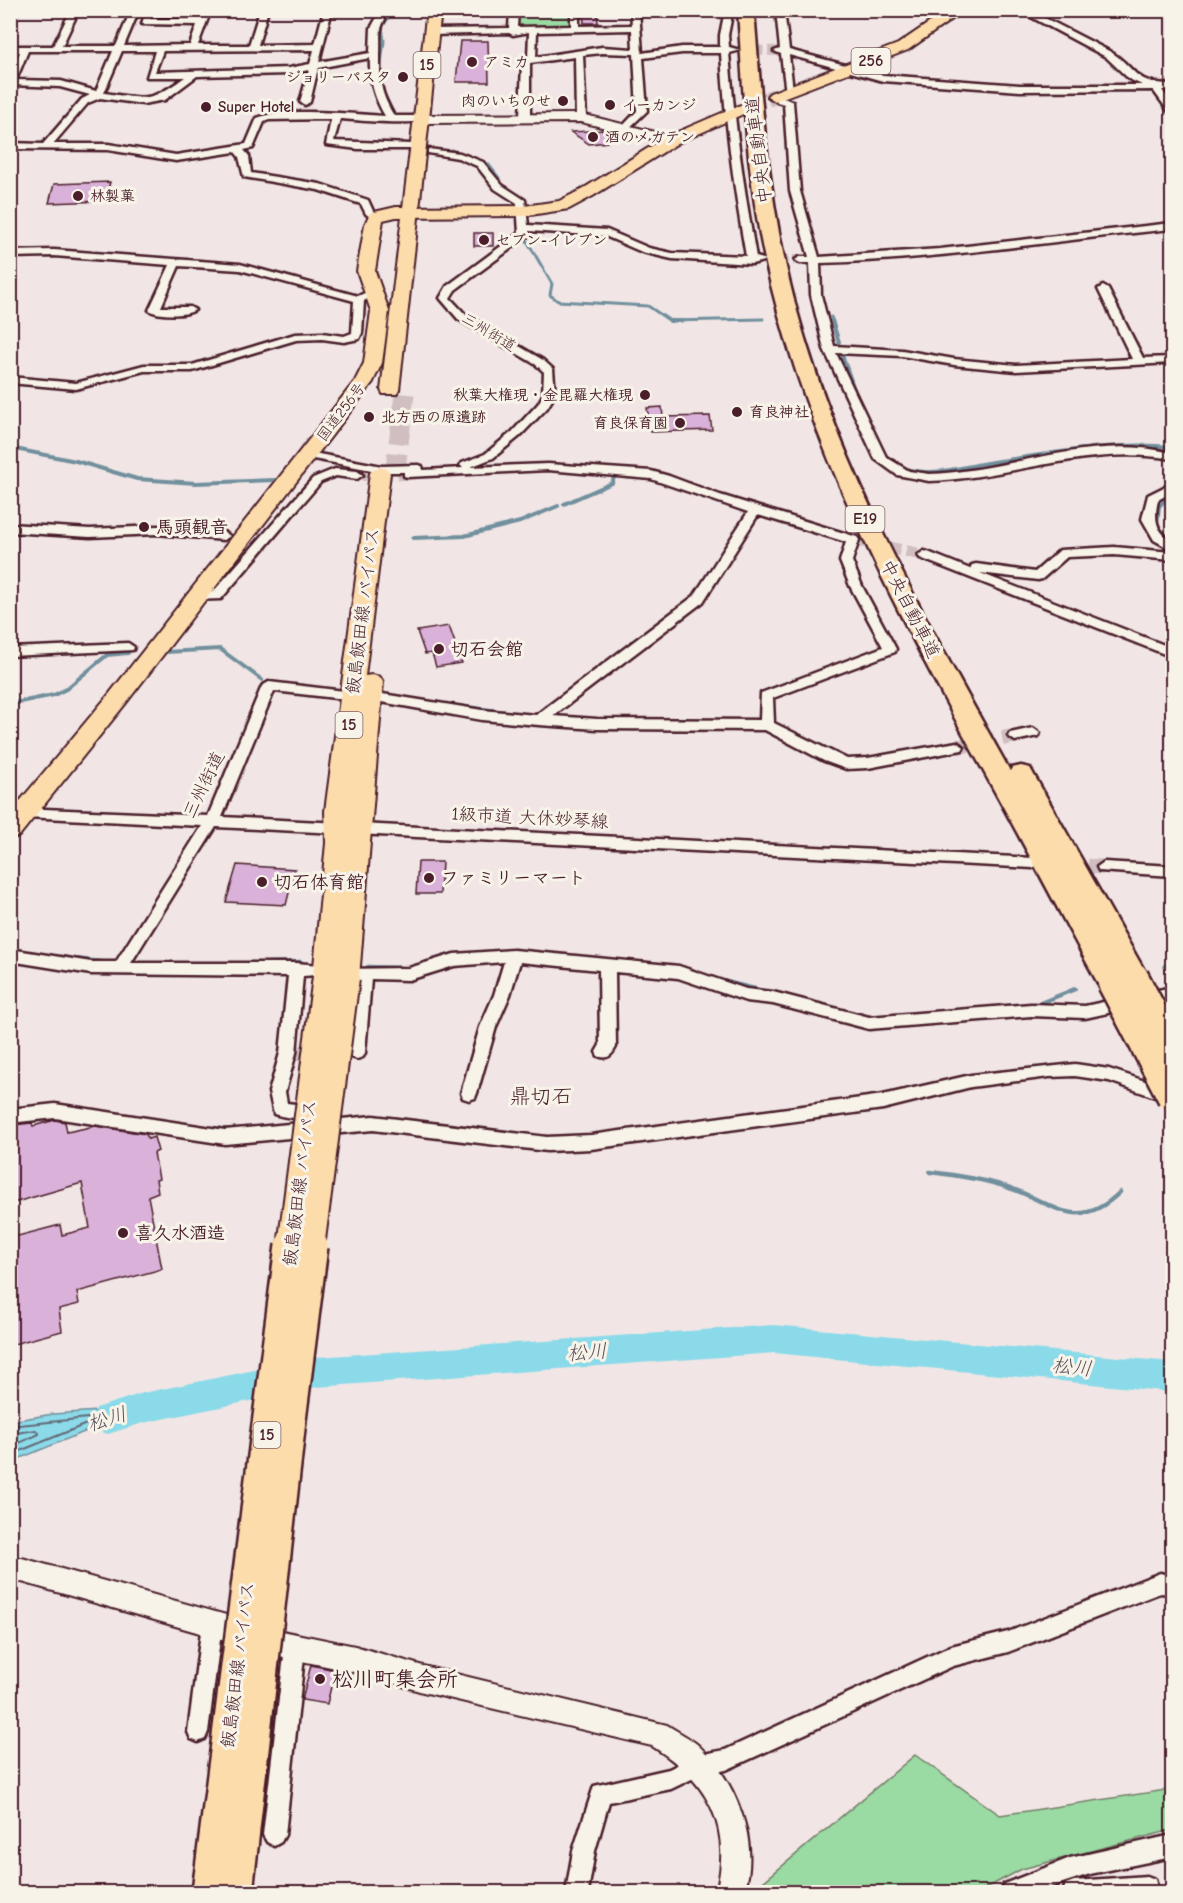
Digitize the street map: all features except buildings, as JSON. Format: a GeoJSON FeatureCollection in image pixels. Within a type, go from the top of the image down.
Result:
{"type":"FeatureCollection","features":[{"type":"Feature","properties":{"kind":"highway","name":"中央自動車道"},"geometry":{"type":"LineString","coordinates":[[746,10],[759,176],[773,254],[793,329],[831,441],[862,515],[915,621],[1123,980],[1173,1049]]}},
{"type":"Feature","properties":{"kind":"highway","name":"中央自動車道"},"geometry":{"type":"LineString","coordinates":[[758,10],[766,116],[789,252],[802,310],[847,440],[879,512],[928,609],[1123,980],[1173,1096]]}},
{"type":"Feature","properties":{"kind":"main road","name":"15"},"geometry":{"type":"LineString","coordinates":[[397,390],[437,32],[434,10]]}},
{"type":"Feature","properties":{"kind":"main road","name":"15"},"geometry":{"type":"LineString","coordinates":[[437,32],[446,10]]}},
{"type":"Feature","properties":{"kind":"main road","name":"256"},"geometry":{"type":"LineString","coordinates":[[781,94],[903,47],[958,10]]}},
{"type":"Feature","properties":{"kind":"main road"},"geometry":{"type":"LineString","coordinates":[[376,217],[389,213],[417,212],[524,220],[574,201],[672,140],[737,110]]}},
{"type":"Feature","properties":{"kind":"main road","name":"15"},"geometry":{"type":"LineString","coordinates":[[417,212],[431,151],[427,119]]}},
{"type":"Feature","properties":{"kind":"main road","name":"国道256号"},"geometry":{"type":"LineString","coordinates":[[10,830],[364,382],[373,363],[380,311],[367,295],[366,271],[376,217]]}},
{"type":"Feature","properties":{"kind":"main road","name":"飯島飯田線 バイパス"},"geometry":{"type":"LineString","coordinates":[[236,1893],[342,974],[347,828],[386,474]]}},
{"type":"Feature","properties":{"kind":"main road","name":"飯島飯田線 バイパス"},"geometry":{"type":"LineString","coordinates":[[209,1893],[342,974]]}},
{"type":"Feature","properties":{"kind":"street"},"geometry":{"type":"LineString","coordinates":[[10,19],[16,10]]}},
{"type":"Feature","properties":{"kind":"street"},"geometry":{"type":"LineString","coordinates":[[56,49],[75,10]]}},
{"type":"Feature","properties":{"kind":"street"},"geometry":{"type":"LineString","coordinates":[[47,146],[85,101],[99,94],[135,10]]}},
{"type":"Feature","properties":{"kind":"street"},"geometry":{"type":"LineString","coordinates":[[150,10],[145,22],[203,22]]}},
{"type":"Feature","properties":{"kind":"street"},"geometry":{"type":"LineString","coordinates":[[193,48],[207,10]]}},
{"type":"Feature","properties":{"kind":"street"},"geometry":{"type":"LineString","coordinates":[[253,47],[264,10]]}},
{"type":"Feature","properties":{"kind":"street"},"geometry":{"type":"LineString","coordinates":[[305,102],[328,10]]}},
{"type":"Feature","properties":{"kind":"street"},"geometry":{"type":"LineString","coordinates":[[386,10],[375,28],[374,76],[381,101],[391,119]]}},
{"type":"Feature","properties":{"kind":"street"},"geometry":{"type":"LineString","coordinates":[[513,32],[514,10]]}},
{"type":"Feature","properties":{"kind":"street"},"geometry":{"type":"LineString","coordinates":[[575,10],[575,28]]}},
{"type":"Feature","properties":{"kind":"street"},"geometry":{"type":"LineString","coordinates":[[626,128],[642,111],[636,10]]}},
{"type":"Feature","properties":{"kind":"street"},"geometry":{"type":"LineString","coordinates":[[431,151],[460,156],[480,164],[490,174],[498,188],[522,202],[524,220],[607,233],[664,255],[757,260],[739,189],[737,110],[724,49],[729,10]]}},
{"type":"Feature","properties":{"kind":"street"},"geometry":{"type":"LineString","coordinates":[[780,10],[782,52],[780,100],[788,102],[795,191],[815,260],[816,295],[830,349],[881,459],[892,469],[910,476],[963,475],[1111,451],[1149,451],[1173,456]]}},
{"type":"Feature","properties":{"kind":"street"},"geometry":{"type":"LineString","coordinates":[[1022,10],[1109,55],[1132,77],[1155,87],[1173,110]]}},
{"type":"Feature","properties":{"kind":"street"},"geometry":{"type":"LineString","coordinates":[[437,32],[513,32],[637,27]]}},
{"type":"Feature","properties":{"kind":"street"},"geometry":{"type":"LineString","coordinates":[[532,60],[533,30]]}},
{"type":"Feature","properties":{"kind":"street"},"geometry":{"type":"LineString","coordinates":[[10,49],[317,47]]}},
{"type":"Feature","properties":{"kind":"street"},"geometry":{"type":"LineString","coordinates":[[160,48],[150,75],[289,71],[376,54]]}},
{"type":"Feature","properties":{"kind":"street"},"geometry":{"type":"LineString","coordinates":[[26,49],[11,82],[61,84],[99,94],[143,101],[162,98],[193,75]]}},
{"type":"Feature","properties":{"kind":"street"},"geometry":{"type":"LineString","coordinates":[[525,118],[526,61],[602,50],[638,54],[682,50],[735,50]]}},
{"type":"Feature","properties":{"kind":"street"},"geometry":{"type":"LineString","coordinates":[[782,52],[882,78],[1020,88],[1173,87]]}},
{"type":"Feature","properties":{"kind":"street"},"geometry":{"type":"LineString","coordinates":[[579,53],[581,118]]}},
{"type":"Feature","properties":{"kind":"street"},"geometry":{"type":"LineString","coordinates":[[10,146],[108,147],[176,159],[250,146],[260,120],[268,117],[336,116],[391,119],[581,118],[672,140]]}},
{"type":"Feature","properties":{"kind":"street"},"geometry":{"type":"LineString","coordinates":[[336,116],[329,143],[411,147]]}},
{"type":"Feature","properties":{"kind":"street"},"geometry":{"type":"LineString","coordinates":[[237,149],[244,156],[247,175],[343,193],[365,202],[369,212],[376,217]]}},
{"type":"Feature","properties":{"kind":"street","name":"三州街道"},"geometry":{"type":"LineString","coordinates":[[308,455],[382,469],[440,468],[463,465],[489,456],[516,434],[543,406],[549,395],[549,371],[539,362],[462,317],[445,298],[451,288],[525,234],[524,220]]}},
{"type":"Feature","properties":{"kind":"street"},"geometry":{"type":"LineString","coordinates":[[800,260],[876,258],[1007,245],[1066,235],[1173,226]]}},
{"type":"Feature","properties":{"kind":"street"},"geometry":{"type":"LineString","coordinates":[[10,254],[54,253],[240,267],[367,295],[357,333],[350,338],[295,337],[192,368],[144,369],[76,386],[10,380]]}},
{"type":"Feature","properties":{"kind":"street"},"geometry":{"type":"LineString","coordinates":[[176,262],[154,310],[190,310]]}},
{"type":"Feature","properties":{"kind":"street"},"geometry":{"type":"LineString","coordinates":[[1103,289],[1140,363]]}},
{"type":"Feature","properties":{"kind":"street"},"geometry":{"type":"LineString","coordinates":[[830,349],[902,353],[954,362],[1016,368],[1173,360]]}},
{"type":"Feature","properties":{"kind":"street"},"geometry":{"type":"LineString","coordinates":[[196,597],[217,596],[323,475],[339,472],[386,474],[548,466],[651,475],[754,511],[853,540],[846,561],[856,586],[890,649],[766,696],[766,725]]}},
{"type":"Feature","properties":{"kind":"street"},"geometry":{"type":"LineString","coordinates":[[1173,487],[1152,498],[1148,519],[1158,537],[1173,546]]}},
{"type":"Feature","properties":{"kind":"street"},"geometry":{"type":"LineString","coordinates":[[539,720],[699,599],[754,511]]}},
{"type":"Feature","properties":{"kind":"street"},"geometry":{"type":"LineString","coordinates":[[10,528],[90,533],[157,530],[224,536]]}},
{"type":"Feature","properties":{"kind":"street"},"geometry":{"type":"LineString","coordinates":[[1173,556],[1114,551],[1064,553],[1038,576],[994,573],[924,555],[1173,653]]}},
{"type":"Feature","properties":{"kind":"street"},"geometry":{"type":"LineString","coordinates":[[10,652],[128,647]]}},
{"type":"Feature","properties":{"kind":"street","name":"三州街道"},"geometry":{"type":"LineString","coordinates":[[120,968],[217,813],[269,686],[361,696]]}},
{"type":"Feature","properties":{"kind":"street"},"geometry":{"type":"LineString","coordinates":[[361,696],[482,715],[539,720],[597,724],[766,725],[829,758],[846,764],[868,763],[957,747]]}},
{"type":"Feature","properties":{"kind":"street"},"geometry":{"type":"LineString","coordinates":[[1015,736],[1033,733]]}},
{"type":"Feature","properties":{"kind":"street","name":"1級市道 大休妙琴線"},"geometry":{"type":"LineString","coordinates":[[26,812],[1033,863]]}},
{"type":"Feature","properties":{"kind":"street"},"geometry":{"type":"LineString","coordinates":[[1104,867],[1173,871]]}},
{"type":"Feature","properties":{"kind":"street"},"geometry":{"type":"LineString","coordinates":[[10,955],[62,964],[120,968],[296,969],[342,974],[409,974],[454,960],[514,956],[679,972],[746,995],[772,998],[869,1023],[1031,1010],[1085,1012],[1173,993]]}},
{"type":"Feature","properties":{"kind":"street"},"geometry":{"type":"LineString","coordinates":[[469,1093],[488,1027],[502,995],[514,956]]}},
{"type":"Feature","properties":{"kind":"street"},"geometry":{"type":"LineString","coordinates":[[604,1052],[608,1047],[607,965]]}},
{"type":"Feature","properties":{"kind":"street"},"geometry":{"type":"LineString","coordinates":[[296,969],[288,1053],[277,1092],[278,1105],[280,1109],[344,1115],[349,1124]]}},
{"type":"Feature","properties":{"kind":"street"},"geometry":{"type":"LineString","coordinates":[[342,974],[357,1053]]}},
{"type":"Feature","properties":{"kind":"street"},"geometry":{"type":"LineString","coordinates":[[10,1116],[55,1111],[225,1137],[373,1123],[547,1144],[591,1142],[884,1102],[971,1080],[1048,1071],[1075,1070],[1109,1075],[1173,1096]]}},
{"type":"Feature","properties":{"kind":"street"},"geometry":{"type":"LineString","coordinates":[[10,1570],[22,1570],[295,1647],[355,1659],[423,1679],[658,1734],[691,1756],[715,1787],[729,1818],[736,1848],[736,1881],[730,1893]]}},
{"type":"Feature","properties":{"kind":"street"},"geometry":{"type":"LineString","coordinates":[[577,1893],[584,1851],[601,1793],[671,1779],[698,1765],[726,1760],[951,1656],[1008,1642],[1160,1583],[1173,1586]]}},
{"type":"Feature","properties":{"kind":"street"},"geometry":{"type":"LineString","coordinates":[[198,1732],[212,1624]]}},
{"type":"Feature","properties":{"kind":"street"},"geometry":{"type":"LineString","coordinates":[[274,1835],[295,1647]]}},
{"type":"Feature","properties":{"kind":"street"},"geometry":{"type":"LineString","coordinates":[[1012,1893],[1068,1869],[1138,1851],[1173,1846]]}},
{"type":"Feature","properties":{"kind":"street"},"geometry":{"type":"LineString","coordinates":[[1074,1893],[1147,1887],[1147,1893]]}},
{"type":"Feature","properties":{"kind":"green space"},"geometry":{"type":"Polygon","coordinates":[[[518,11],[570,11],[570,24],[565,27],[518,29],[518,11]]]}},
{"type":"Feature","properties":{"kind":"green space"},"geometry":{"type":"Polygon","coordinates":[[[915,1755],[1000,1815],[1172,1789],[1172,1830],[1022,1869],[979,1892],[751,1892],[915,1755]]]}},
{"type":"Feature","properties":{"kind":"water"},"geometry":{"type":"Polygon","coordinates":[[[143,1408],[11,1462],[11,1421],[53,1414],[143,1408]]]}},
{"type":"Feature","properties":{"kind":"waterway"},"geometry":{"type":"LineString","coordinates":[[379,78],[384,41],[382,27],[394,10]]}},
{"type":"Feature","properties":{"kind":"waterway"},"geometry":{"type":"LineString","coordinates":[[383,92],[394,114]]}},
{"type":"Feature","properties":{"kind":"waterway"},"geometry":{"type":"LineString","coordinates":[[451,150],[488,164],[499,178]]}},
{"type":"Feature","properties":{"kind":"waterway"},"geometry":{"type":"LineString","coordinates":[[526,239],[552,284],[550,295],[558,301],[648,306],[670,321]]}},
{"type":"Feature","properties":{"kind":"waterway"},"geometry":{"type":"LineString","coordinates":[[831,317],[833,322]]}},
{"type":"Feature","properties":{"kind":"waterway"},"geometry":{"type":"LineString","coordinates":[[670,321],[763,319]]}},
{"type":"Feature","properties":{"kind":"waterway"},"geometry":{"type":"LineString","coordinates":[[670,321],[682,321]]}},
{"type":"Feature","properties":{"kind":"waterway"},"geometry":{"type":"LineString","coordinates":[[832,321],[839,342]]}},
{"type":"Feature","properties":{"kind":"waterway"},"geometry":{"type":"LineString","coordinates":[[842,355],[877,442],[892,462],[906,469],[931,472],[1107,447],[1172,447]]}},
{"type":"Feature","properties":{"kind":"waterway"},"geometry":{"type":"LineString","coordinates":[[10,448],[76,461],[137,479],[196,483],[275,480]]}},
{"type":"Feature","properties":{"kind":"waterway"},"geometry":{"type":"LineString","coordinates":[[564,504],[612,483],[615,475]]}},
{"type":"Feature","properties":{"kind":"waterway"},"geometry":{"type":"LineString","coordinates":[[1157,524],[1159,506],[1172,494]]}},
{"type":"Feature","properties":{"kind":"waterway"},"geometry":{"type":"LineString","coordinates":[[413,538],[464,536],[520,522],[558,506]]}},
{"type":"Feature","properties":{"kind":"waterway"},"geometry":{"type":"LineString","coordinates":[[1161,532],[1172,541]]}},
{"type":"Feature","properties":{"kind":"waterway"},"geometry":{"type":"LineString","coordinates":[[166,652],[220,649],[262,680]]}},
{"type":"Feature","properties":{"kind":"waterway"},"geometry":{"type":"LineString","coordinates":[[10,704],[54,695],[66,689],[107,655],[128,653]]}},
{"type":"Feature","properties":{"kind":"waterway"},"geometry":{"type":"LineString","coordinates":[[459,706],[522,714]]}},
{"type":"Feature","properties":{"kind":"waterway"},"geometry":{"type":"LineString","coordinates":[[65,958],[102,962]]}},
{"type":"Feature","properties":{"kind":"waterway"},"geometry":{"type":"LineString","coordinates":[[269,963],[301,962]]}},
{"type":"Feature","properties":{"kind":"waterway"},"geometry":{"type":"LineString","coordinates":[[1165,966],[1172,966]]}},
{"type":"Feature","properties":{"kind":"waterway"},"geometry":{"type":"LineString","coordinates":[[368,967],[403,968]]}},
{"type":"Feature","properties":{"kind":"waterway"},"geometry":{"type":"LineString","coordinates":[[718,980],[763,991]]}},
{"type":"Feature","properties":{"kind":"waterway"},"geometry":{"type":"LineString","coordinates":[[1033,1006],[1075,989]]}},
{"type":"Feature","properties":{"kind":"waterway"},"geometry":{"type":"LineString","coordinates":[[981,1074],[1032,1069]]}},
{"type":"Feature","properties":{"kind":"waterway"},"geometry":{"type":"LineString","coordinates":[[209,1128],[233,1130]]}},
{"type":"Feature","properties":{"kind":"waterway"},"geometry":{"type":"LineString","coordinates":[[930,1172],[998,1184],[1051,1207],[1077,1213],[1104,1205],[1120,1192]]}},
{"type":"Feature","properties":{"kind":"waterway","name":"松川"},"geometry":{"type":"LineString","coordinates":[[108,1419],[143,1408],[317,1372],[774,1339],[1172,1377]]}},
{"type":"Feature","properties":{"kind":"tunnel"},"geometry":{"type":"LineString","coordinates":[[739,50],[778,51]]}},
{"type":"Feature","properties":{"kind":"tunnel"},"geometry":{"type":"LineString","coordinates":[[745,108],[775,96]]}},
{"type":"Feature","properties":{"kind":"tunnel"},"geometry":{"type":"LineString","coordinates":[[764,260],[800,260]]}},
{"type":"Feature","properties":{"kind":"tunnel"},"geometry":{"type":"LineString","coordinates":[[395,473],[405,390]]}},
{"type":"Feature","properties":{"kind":"tunnel"},"geometry":{"type":"LineString","coordinates":[[362,475],[408,474]]}},
{"type":"Feature","properties":{"kind":"tunnel"},"geometry":{"type":"LineString","coordinates":[[853,540],[924,555]]}},
{"type":"Feature","properties":{"kind":"tunnel"},"geometry":{"type":"LineString","coordinates":[[957,747],[1015,736]]}},
{"type":"Feature","properties":{"kind":"tunnel"},"geometry":{"type":"LineString","coordinates":[[1065,865],[1104,867]]}},
{"type":"Feature","properties":{"kind":"tunnel"},"geometry":{"type":"LineString","coordinates":[[288,1053],[324,1053]]}},
{"type":"Feature","properties":{"kind":"place","name":"アミカ"},"geometry":{"type":"Point","coordinates":[472,62]}},
{"type":"Feature","properties":{"kind":"place","name":"ジョリーパスタ"},"geometry":{"type":"Point","coordinates":[403,77]}},
{"type":"Feature","properties":{"kind":"place","name":"肉のいちのせ"},"geometry":{"type":"Point","coordinates":[563,101]}},
{"type":"Feature","properties":{"kind":"place","name":"イーカンジ"},"geometry":{"type":"Point","coordinates":[610,105]}},
{"type":"Feature","properties":{"kind":"place","name":"Super Hotel"},"geometry":{"type":"Point","coordinates":[206,107]}},
{"type":"Feature","properties":{"kind":"place","name":"酒のメガテン"},"geometry":{"type":"Point","coordinates":[593,137]}},
{"type":"Feature","properties":{"kind":"place","name":"林製菓"},"geometry":{"type":"Point","coordinates":[78,196]}},
{"type":"Feature","properties":{"kind":"place","name":"セブン-イレブン"},"geometry":{"type":"Point","coordinates":[484,240]}},
{"type":"Feature","properties":{"kind":"place","name":"秋葉大権現・金毘羅大権現"},"geometry":{"type":"Point","coordinates":[645,395]}},
{"type":"Feature","properties":{"kind":"place","name":"育良神社"},"geometry":{"type":"Point","coordinates":[737,412]}},
{"type":"Feature","properties":{"kind":"place","name":"北方西の原遺跡"},"geometry":{"type":"Point","coordinates":[369,417]}},
{"type":"Feature","properties":{"kind":"place","name":"育良保育園"},"geometry":{"type":"Point","coordinates":[680,423]}},
{"type":"Feature","properties":{"kind":"place","name":"馬頭観音"},"geometry":{"type":"Point","coordinates":[144,527]}},
{"type":"Feature","properties":{"kind":"place","name":"切石会館"},"geometry":{"type":"Point","coordinates":[439,649]}},
{"type":"Feature","properties":{"kind":"place","name":"ファミリーマート"},"geometry":{"type":"Point","coordinates":[429,878]}},
{"type":"Feature","properties":{"kind":"place","name":"切石体育館"},"geometry":{"type":"Point","coordinates":[262,882]}},
{"type":"Feature","properties":{"kind":"place","name":"喜久水酒造"},"geometry":{"type":"Point","coordinates":[123,1233]}},
{"type":"Feature","properties":{"kind":"place","name":"松川町集会所"},"geometry":{"type":"Point","coordinates":[320,1679]}},
{"type":"Feature","properties":{"kind":"district","name":"鼎切石"},"geometry":{"type":"Point","coordinates":[541,1096]}}]}
